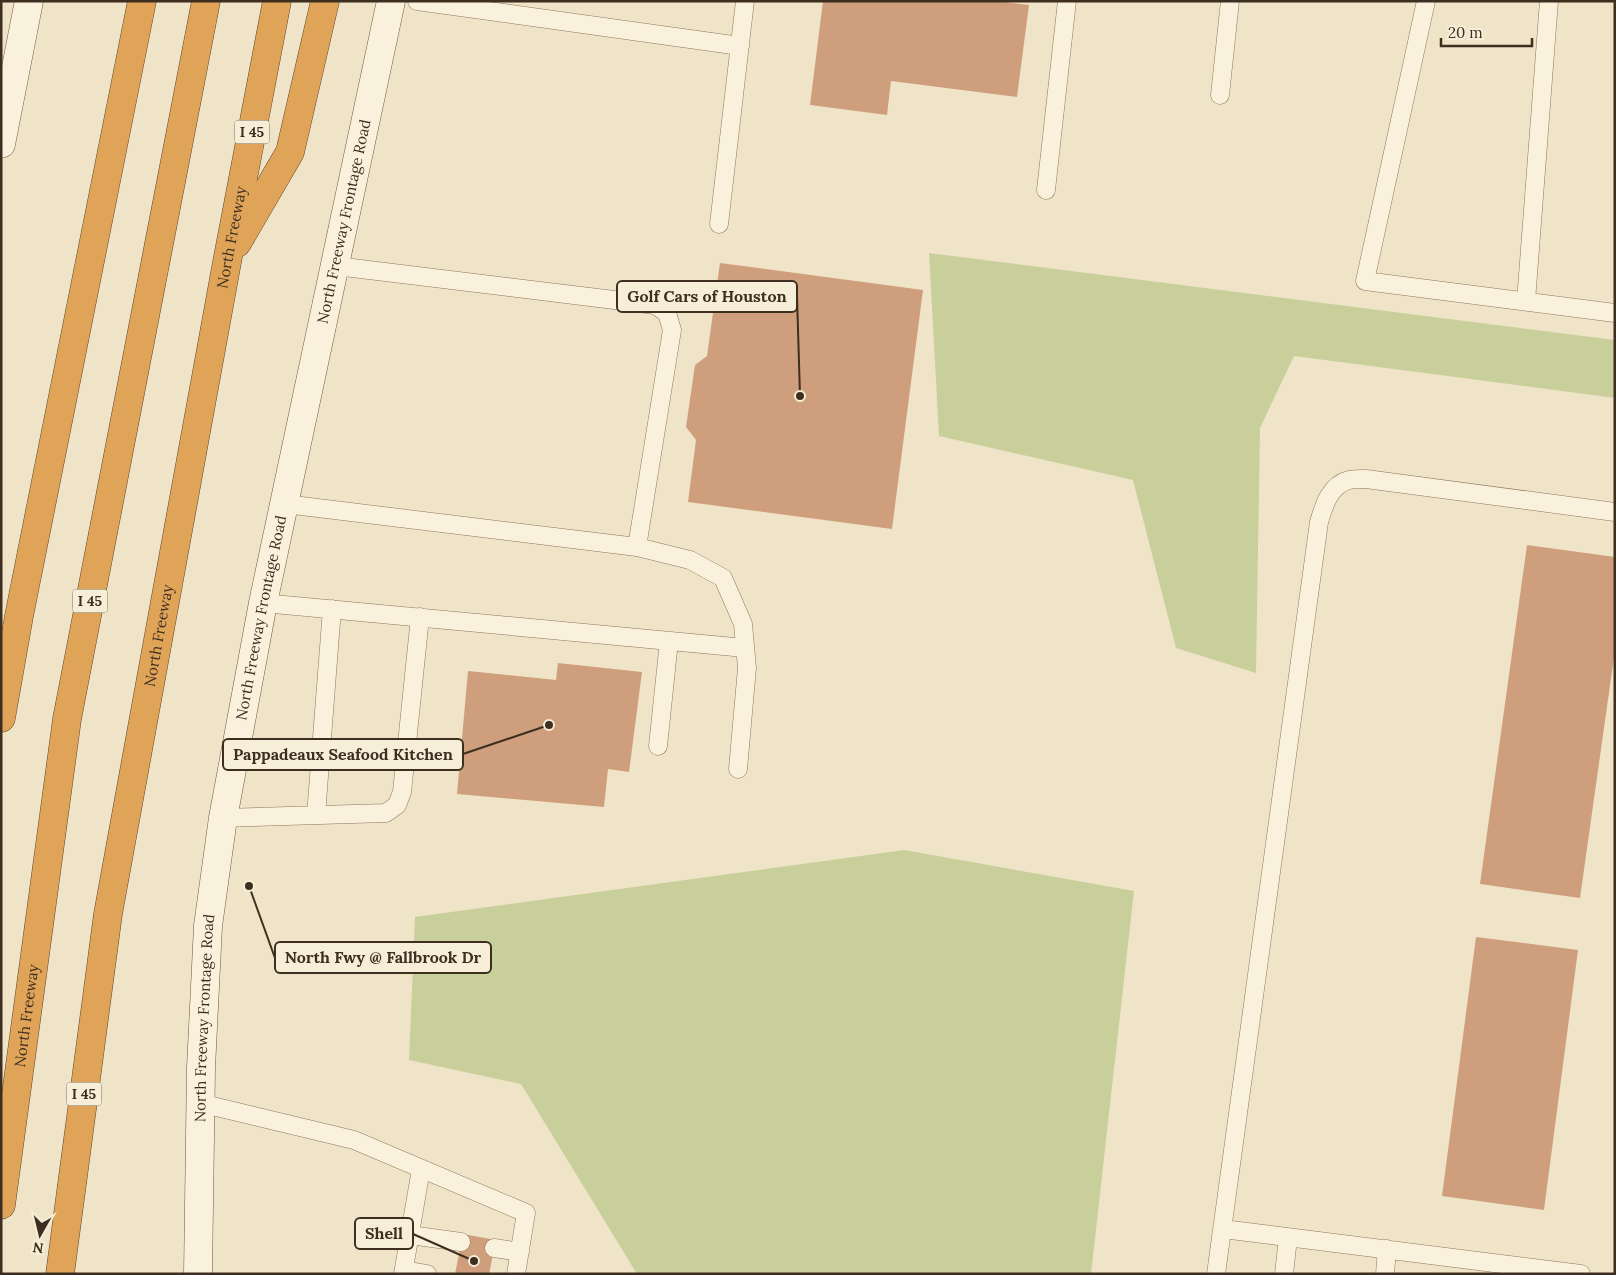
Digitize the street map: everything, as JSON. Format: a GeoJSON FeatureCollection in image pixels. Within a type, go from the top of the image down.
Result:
{"type":"FeatureCollection","features":[{"type":"Feature","properties":{"kind":"highway"},"geometry":{"type":"LineString","coordinates":[[1,718],[19,616],[142,1]]}},
{"type":"Feature","properties":{"kind":"highway","name":"North Freeway"},"geometry":{"type":"LineString","coordinates":[[1,1205],[67,719],[206,1]]}},
{"type":"Feature","properties":{"kind":"highway","name":"North Freeway"},"geometry":{"type":"LineString","coordinates":[[60,1274],[108,914],[227,262],[278,1]]}},
{"type":"Feature","properties":{"kind":"highway"},"geometry":{"type":"LineString","coordinates":[[227,262],[290,152],[325,1]]}},
{"type":"Feature","properties":{"kind":"highway"},"geometry":{"type":"LineString","coordinates":[[1,649],[19,616]]}},
{"type":"Feature","properties":{"kind":"main road"},"geometry":{"type":"LineString","coordinates":[[1,144],[29,1]]}},
{"type":"Feature","properties":{"kind":"main road","name":"North Freeway Frontage Road"},"geometry":{"type":"LineString","coordinates":[[198,1274],[200,1103],[208,926],[223,818],[264,602],[391,1]]}},
{"type":"Feature","properties":{"kind":"lane"},"geometry":{"type":"LineString","coordinates":[[418,1],[740,46]]}},
{"type":"Feature","properties":{"kind":"lane"},"geometry":{"type":"LineString","coordinates":[[719,224],[745,1]]}},
{"type":"Feature","properties":{"kind":"lane"},"geometry":{"type":"LineString","coordinates":[[1046,190],[1067,1]]}},
{"type":"Feature","properties":{"kind":"lane"},"geometry":{"type":"LineString","coordinates":[[1220,95],[1230,1]]}},
{"type":"Feature","properties":{"kind":"lane"},"geometry":{"type":"LineString","coordinates":[[1426,1],[1365,281],[1615,313]]}},
{"type":"Feature","properties":{"kind":"lane"},"geometry":{"type":"LineString","coordinates":[[1526,301],[1549,1]]}},
{"type":"Feature","properties":{"kind":"lane"},"geometry":{"type":"LineString","coordinates":[[336,266],[655,305],[667,314],[672,330],[637,547]]}},
{"type":"Feature","properties":{"kind":"lane"},"geometry":{"type":"LineString","coordinates":[[1216,1274],[1318,532],[1326,501],[1336,488],[1349,480],[1366,479],[1615,512]]}},
{"type":"Feature","properties":{"kind":"lane"},"geometry":{"type":"LineString","coordinates":[[285,504],[637,547],[690,560],[724,578],[743,624],[747,668],[738,769]]}},
{"type":"Feature","properties":{"kind":"lane"},"geometry":{"type":"LineString","coordinates":[[264,602],[745,648]]}},
{"type":"Feature","properties":{"kind":"lane"},"geometry":{"type":"LineString","coordinates":[[316,815],[332,609]]}},
{"type":"Feature","properties":{"kind":"lane"},"geometry":{"type":"LineString","coordinates":[[223,818],[386,813],[397,805],[402,792],[420,617]]}},
{"type":"Feature","properties":{"kind":"lane"},"geometry":{"type":"LineString","coordinates":[[658,746],[669,641]]}},
{"type":"Feature","properties":{"kind":"lane"},"geometry":{"type":"LineString","coordinates":[[200,1103],[354,1140],[526,1213],[516,1274]]}},
{"type":"Feature","properties":{"kind":"lane"},"geometry":{"type":"LineString","coordinates":[[421,1169],[404,1272],[427,1274]]}},
{"type":"Feature","properties":{"kind":"lane"},"geometry":{"type":"LineString","coordinates":[[1223,1229],[1581,1274]]}},
{"type":"Feature","properties":{"kind":"lane"},"geometry":{"type":"LineString","coordinates":[[410,1235],[461,1242]]}},
{"type":"Feature","properties":{"kind":"lane"},"geometry":{"type":"LineString","coordinates":[[1284,1274],[1288,1238]]}},
{"type":"Feature","properties":{"kind":"lane"},"geometry":{"type":"LineString","coordinates":[[494,1248],[520,1252]]}},
{"type":"Feature","properties":{"kind":"lane"},"geometry":{"type":"LineString","coordinates":[[1385,1274],[1387,1250]]}},
{"type":"Feature","properties":{"kind":"green space"},"geometry":{"type":"Polygon","coordinates":[[[929,253],[1615,340],[1615,398],[1294,356],[1260,428],[1256,673],[1176,648],[1133,480],[939,436],[929,253]]]}},
{"type":"Feature","properties":{"kind":"green space"},"geometry":{"type":"Polygon","coordinates":[[[904,850],[1134,891],[1091,1274],[637,1274],[521,1084],[409,1060],[415,917],[904,850]]]}},
{"type":"Feature","properties":{"kind":"building"},"geometry":{"type":"Polygon","coordinates":[[[823,1],[997,1],[1029,5],[1017,97],[891,81],[887,115],[810,105],[823,1]]]}},
{"type":"Feature","properties":{"kind":"building"},"geometry":{"type":"Polygon","coordinates":[[[720,263],[923,290],[892,529],[688,502],[696,440],[686,427],[695,365],[707,356],[720,263]]]}},
{"type":"Feature","properties":{"kind":"building"},"geometry":{"type":"Polygon","coordinates":[[[1527,545],[1615,557],[1615,650],[1580,898],[1480,884],[1527,545]]]}},
{"type":"Feature","properties":{"kind":"building"},"geometry":{"type":"Polygon","coordinates":[[[558,663],[642,672],[629,772],[608,769],[604,807],[457,794],[468,671],[556,680],[558,663]]]}},
{"type":"Feature","properties":{"kind":"building"},"geometry":{"type":"Polygon","coordinates":[[[1476,937],[1578,950],[1544,1210],[1442,1196],[1476,937]]]}},
{"type":"Feature","properties":{"kind":"building"},"geometry":{"type":"Polygon","coordinates":[[[463,1234],[496,1240],[489,1274],[455,1274],[463,1234]]]}},
{"type":"Feature","properties":{"kind":"place","name":"Golf Cars of Houston"},"geometry":{"type":"Point","coordinates":[800,396]}},
{"type":"Feature","properties":{"kind":"place","name":"Pappadeaux Seafood Kitchen"},"geometry":{"type":"Point","coordinates":[549,725]}},
{"type":"Feature","properties":{"kind":"place","name":"North Fwy @ Fallbrook Dr"},"geometry":{"type":"Point","coordinates":[249,886]}},
{"type":"Feature","properties":{"kind":"place","name":"Shell"},"geometry":{"type":"Point","coordinates":[474,1261]}}]}
